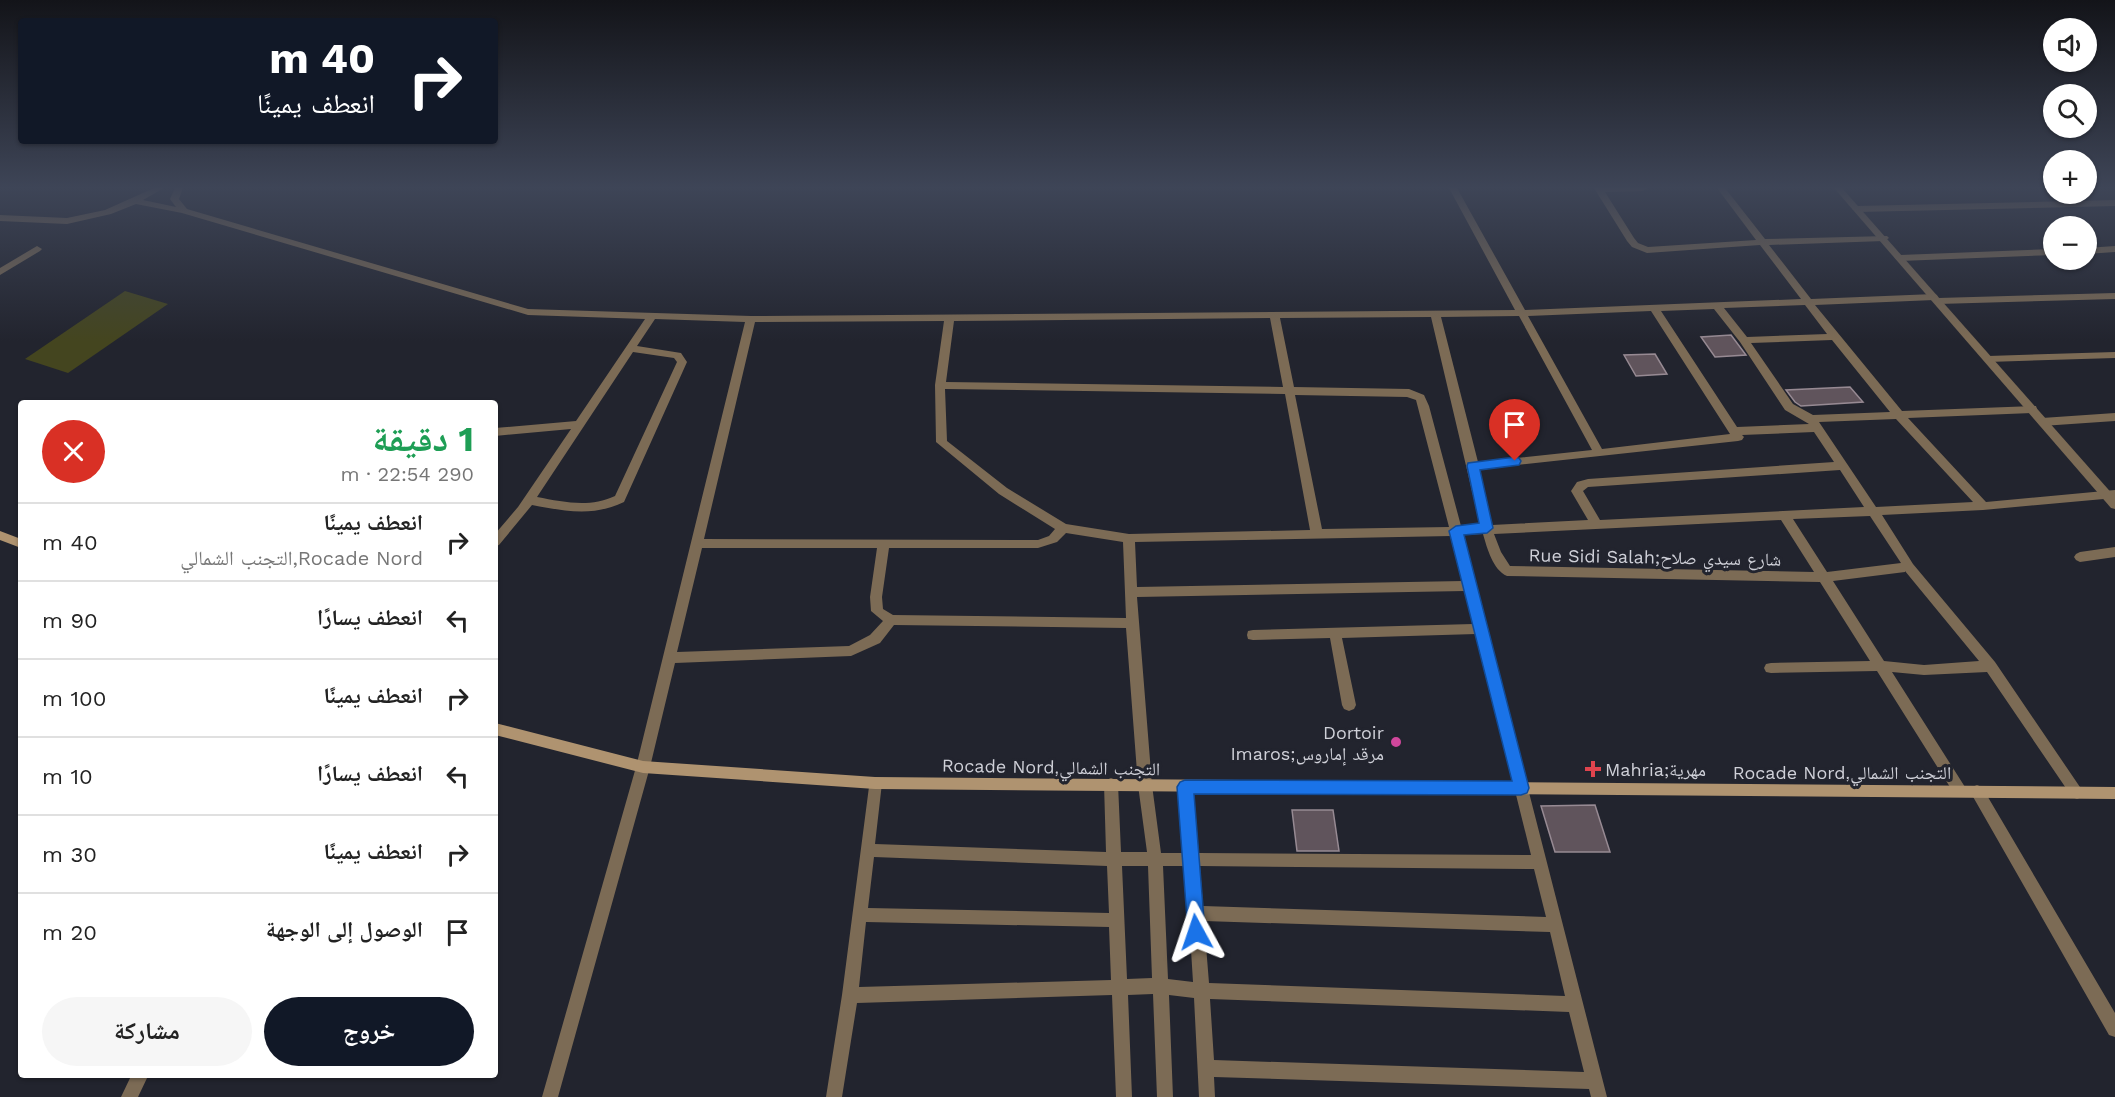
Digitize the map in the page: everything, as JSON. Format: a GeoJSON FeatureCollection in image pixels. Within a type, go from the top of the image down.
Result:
{"type":"FeatureCollection","features":[{"type":"Feature","properties":{"kind":"main road"},"geometry":{"type":"LineString","coordinates":[[0,535],[18,543]]}},
{"type":"Feature","properties":{"kind":"main road","name":"Rocade Nord,التجنب الشمالي"},"geometry":{"type":"LineString","coordinates":[[498,730],[643,767],[875,783],[2115,793]]}},
{"type":"Feature","properties":{"kind":"street"},"geometry":{"type":"LineString","coordinates":[[278,239],[528,312],[652,316],[751,319],[1435,315],[1936,299],[2115,296]]}},
{"type":"Feature","properties":{"kind":"street"},"geometry":{"type":"LineString","coordinates":[[1481,239],[1599,453]]}},
{"type":"Feature","properties":{"kind":"street"},"geometry":{"type":"LineString","coordinates":[[1630,239],[1635,245],[1647,250],[1762,242],[1848,239]]}},
{"type":"Feature","properties":{"kind":"street"},"geometry":{"type":"LineString","coordinates":[[1760,239],[1807,303],[1899,415],[1983,506]]}},
{"type":"Feature","properties":{"kind":"street"},"geometry":{"type":"LineString","coordinates":[[1885,239],[2032,410],[2110,495],[2115,505]]}},
{"type":"Feature","properties":{"kind":"street"},"geometry":{"type":"LineString","coordinates":[[0,272],[37,249]]}},
{"type":"Feature","properties":{"kind":"street"},"geometry":{"type":"LineString","coordinates":[[2097,250],[2115,249]]}},
{"type":"Feature","properties":{"kind":"street"},"geometry":{"type":"LineString","coordinates":[[1900,258],[2043,252]]}},
{"type":"Feature","properties":{"kind":"street"},"geometry":{"type":"LineString","coordinates":[[1717,306],[1744,340],[1789,407],[1813,423],[1908,566],[1990,666],[2077,793]]}},
{"type":"Feature","properties":{"kind":"street"},"geometry":{"type":"LineString","coordinates":[[1473,466],[1737,438],[1739,436],[1737,431],[1654,308]]}},
{"type":"Feature","properties":{"kind":"street","name":"Rue Sidi Salah;شارع سيدي صلاح"},"geometry":{"type":"LineString","coordinates":[[1435,315],[1487,528],[1501,566],[1513,573],[1824,577],[1908,566]]}},
{"type":"Feature","properties":{"kind":"street"},"geometry":{"type":"LineString","coordinates":[[498,538],[528,500],[652,316]]}},
{"type":"Feature","properties":{"kind":"street"},"geometry":{"type":"LineString","coordinates":[[1275,316],[1317,534]]}},
{"type":"Feature","properties":{"kind":"street"},"geometry":{"type":"LineString","coordinates":[[949,317],[940,385],[942,442],[1003,491],[1063,528],[1130,538],[1456,531],[1983,506],[2110,495]]}},
{"type":"Feature","properties":{"kind":"street"},"geometry":{"type":"LineString","coordinates":[[550,1097],[643,767],[751,319]]}},
{"type":"Feature","properties":{"kind":"street"},"geometry":{"type":"LineString","coordinates":[[1744,340],[1835,337]]}},
{"type":"Feature","properties":{"kind":"street"},"geometry":{"type":"LineString","coordinates":[[528,500],[591,510],[609,506],[620,499],[682,362],[677,355],[630,348]]}},
{"type":"Feature","properties":{"kind":"street"},"geometry":{"type":"LineString","coordinates":[[1988,359],[2115,355]]}},
{"type":"Feature","properties":{"kind":"street"},"geometry":{"type":"LineString","coordinates":[[940,385],[1409,393],[1419,398],[1424,406],[1598,1089],[1205,1068]]}},
{"type":"Feature","properties":{"kind":"street"},"geometry":{"type":"LineString","coordinates":[[1737,431],[1899,415],[2032,410]]}},
{"type":"Feature","properties":{"kind":"street"},"geometry":{"type":"LineString","coordinates":[[2043,422],[2115,417]]}},
{"type":"Feature","properties":{"kind":"street"},"geometry":{"type":"LineString","coordinates":[[498,432],[579,424]]}},
{"type":"Feature","properties":{"kind":"street"},"geometry":{"type":"LineString","coordinates":[[1596,523],[1577,491],[1581,485],[1841,466]]}},
{"type":"Feature","properties":{"kind":"street"},"geometry":{"type":"LineString","coordinates":[[1785,516],[1960,791]]}},
{"type":"Feature","properties":{"kind":"street"},"geometry":{"type":"LineString","coordinates":[[697,543],[1038,544],[1053,539],[1063,528]]}},
{"type":"Feature","properties":{"kind":"street"},"geometry":{"type":"LineString","coordinates":[[1130,538],[1132,623],[1145,785],[1155,859],[1166,1097]]}},
{"type":"Feature","properties":{"kind":"street"},"geometry":{"type":"LineString","coordinates":[[884,543],[876,597],[877,611],[891,620],[1132,623]]}},
{"type":"Feature","properties":{"kind":"street"},"geometry":{"type":"LineString","coordinates":[[2080,557],[2115,552]]}},
{"type":"Feature","properties":{"kind":"street"},"geometry":{"type":"LineString","coordinates":[[1133,592],[1470,586]]}},
{"type":"Feature","properties":{"kind":"street"},"geometry":{"type":"LineString","coordinates":[[669,658],[851,651],[875,639],[891,620]]}},
{"type":"Feature","properties":{"kind":"street"},"geometry":{"type":"LineString","coordinates":[[1252,635],[1481,629]]}},
{"type":"Feature","properties":{"kind":"street"},"geometry":{"type":"LineString","coordinates":[[1335,633],[1349,705]]}},
{"type":"Feature","properties":{"kind":"street"},"geometry":{"type":"LineString","coordinates":[[1771,668],[1880,666],[1924,670],[1990,666]]}},
{"type":"Feature","properties":{"kind":"street"},"geometry":{"type":"LineString","coordinates":[[834,1097],[850,995],[875,783]]}},
{"type":"Feature","properties":{"kind":"street"},"geometry":{"type":"LineString","coordinates":[[1111,784],[1124,1097]]}},
{"type":"Feature","properties":{"kind":"street"},"geometry":{"type":"LineString","coordinates":[[1185,787],[1202,991],[1207,1097]]}},
{"type":"Feature","properties":{"kind":"street"},"geometry":{"type":"LineString","coordinates":[[1977,791],[2115,1029]]}},
{"type":"Feature","properties":{"kind":"street"},"geometry":{"type":"LineString","coordinates":[[867,850],[1114,859],[1540,862]]}},
{"type":"Feature","properties":{"kind":"street"},"geometry":{"type":"LineString","coordinates":[[1194,913],[1557,925]]}},
{"type":"Feature","properties":{"kind":"street"},"geometry":{"type":"LineString","coordinates":[[859,915],[1117,920]]}},
{"type":"Feature","properties":{"kind":"street"},"geometry":{"type":"LineString","coordinates":[[850,995],[1162,986],[1202,991],[1577,1004]]}},
{"type":"Feature","properties":{"kind":"street"},"geometry":{"type":"LineString","coordinates":[[129,1097],[139,1078]]}},
{"type":"Feature","properties":{"kind":"shaded area"},"geometry":{"type":"Polygon","coordinates":[[[125,291],[168,304],[68,373],[25,359],[125,291]]]}},
{"type":"Feature","properties":{"kind":"building"},"geometry":{"type":"Polygon","coordinates":[[[1731,335],[1746,355],[1715,357],[1701,337],[1731,335]]]}},
{"type":"Feature","properties":{"kind":"building"},"geometry":{"type":"Polygon","coordinates":[[[1655,354],[1667,374],[1636,376],[1624,355],[1655,354]]]}},
{"type":"Feature","properties":{"kind":"building"},"geometry":{"type":"Polygon","coordinates":[[[1850,387],[1863,402],[1801,406],[1786,390],[1850,387]]]}},
{"type":"Feature","properties":{"kind":"building"},"geometry":{"type":"Polygon","coordinates":[[[1595,805],[1610,852],[1555,852],[1541,806],[1595,805]]]}},
{"type":"Feature","properties":{"kind":"building"},"geometry":{"type":"Polygon","coordinates":[[[1292,810],[1333,810],[1339,851],[1297,851],[1292,810]]]}},
{"type":"Feature","properties":{"kind":"place","name":"Dortoir Imaros;مرقد إماروس"},"geometry":{"type":"Point","coordinates":[1396,742]}},
{"type":"Feature","properties":{"kind":"place","name":"Mahria;مهرية"},"geometry":{"type":"Point","coordinates":[1593,769]}},
{"type":"Feature","properties":{"kind":"route"},"geometry":{"type":"LineString","coordinates":[[1196,932],[1185,787],[1521,788],[1456,531],[1487,528],[1473,466],[1515,461]]}}]}
